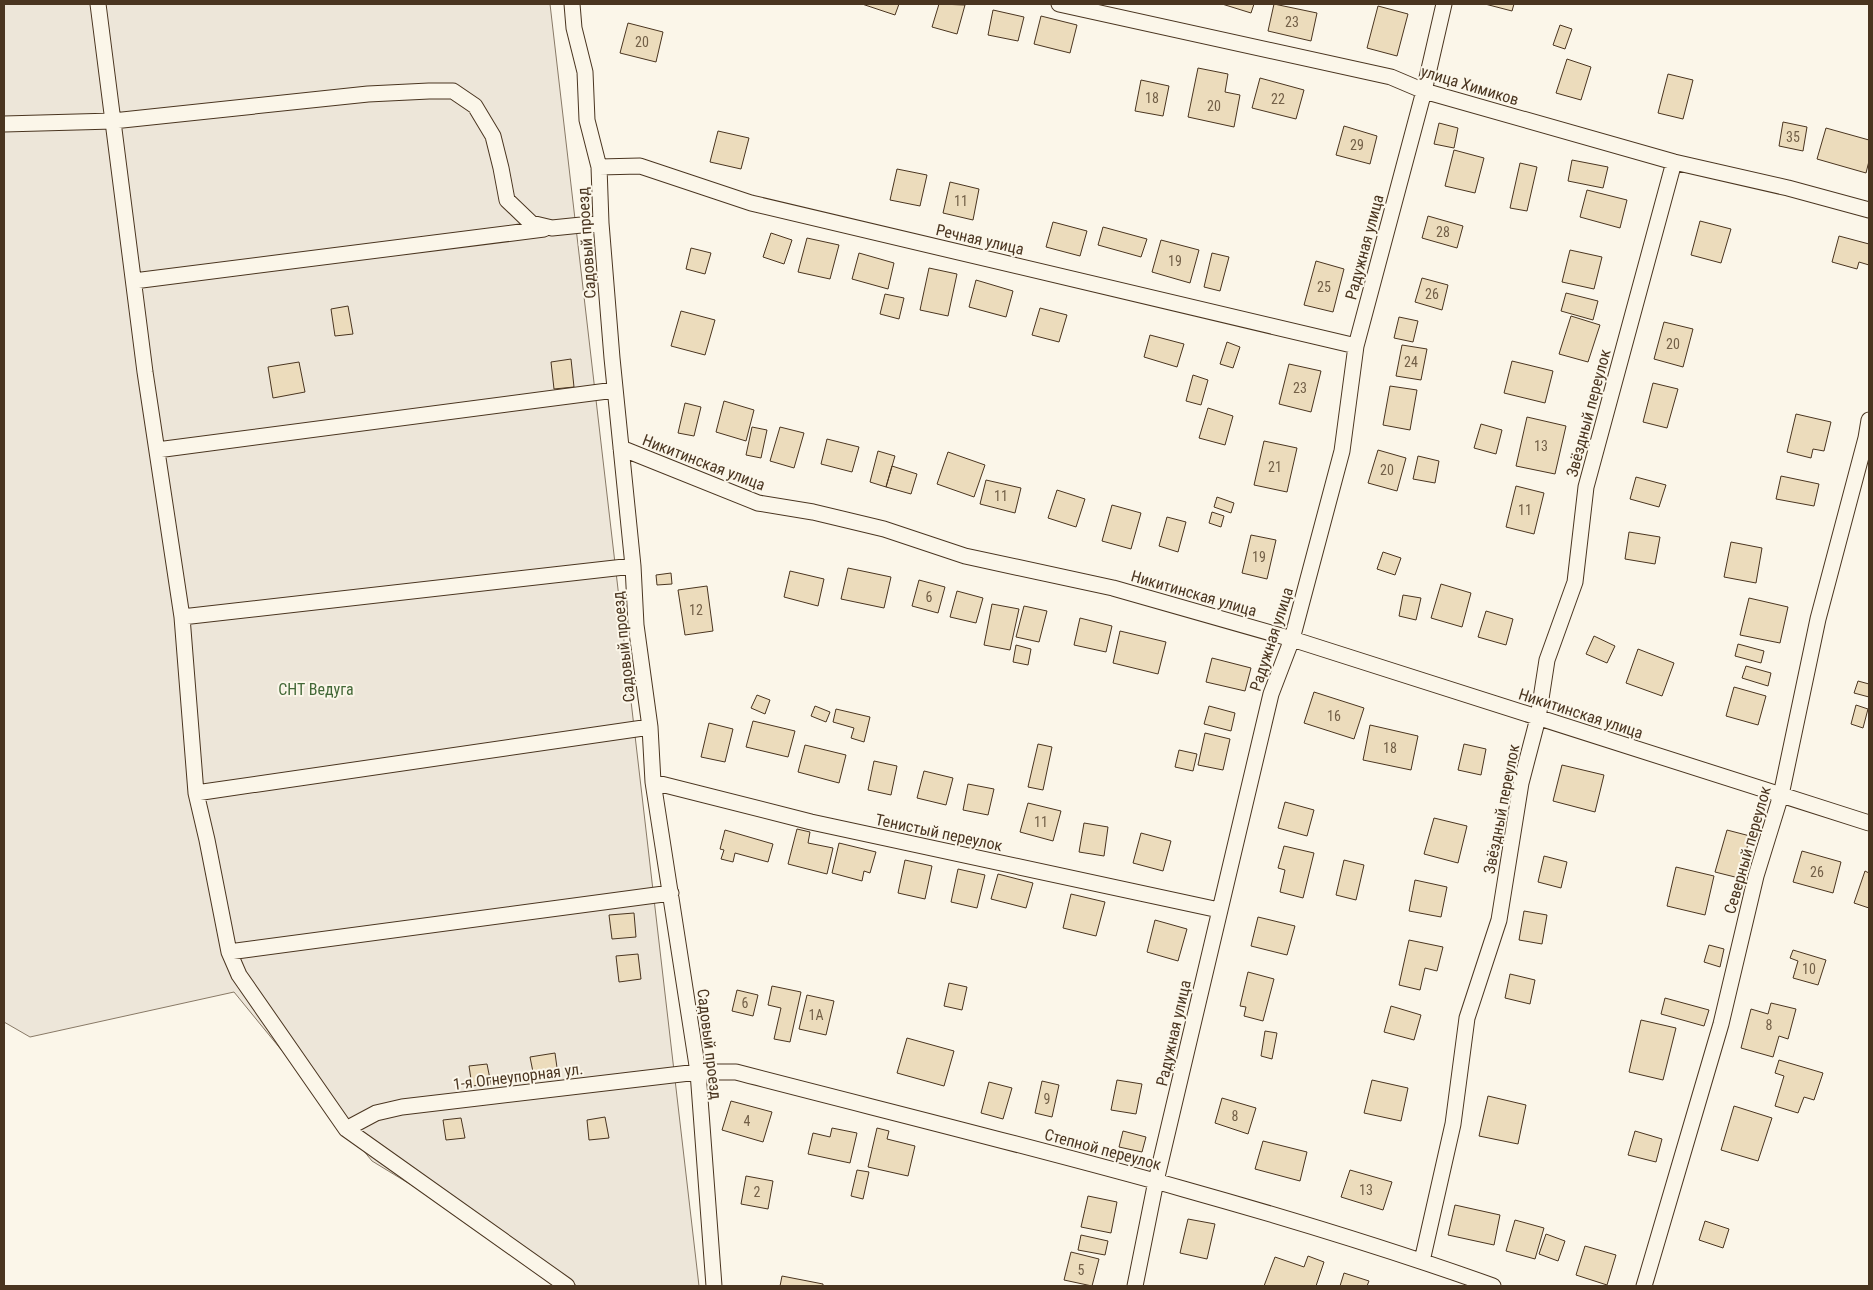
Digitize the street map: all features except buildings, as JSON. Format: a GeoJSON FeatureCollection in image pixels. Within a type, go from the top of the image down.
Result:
{"type":"FeatureCollection","features":[{"type":"Feature","properties":{"kind":"street"},"geometry":{"type":"LineString","coordinates":[[98,4],[157,450],[182,617],[196,793],[229,952],[239,975],[346,1129],[566,1286]]}},
{"type":"Feature","properties":{"kind":"street","name":"Садовый проезд"},"geometry":{"type":"LineString","coordinates":[[572,4],[574,28],[585,72],[587,120],[599,167],[601,223],[615,390],[633,566],[636,625],[650,727],[652,782],[698,1072],[714,1286]]}},
{"type":"Feature","properties":{"kind":"street","name":"улица Химиков"},"geometry":{"type":"LineString","coordinates":[[1059,4],[1391,76],[1424,91],[1674,162],[1788,188],[1869,210]]}},
{"type":"Feature","properties":{"kind":"street","name":"Радужная улица"},"geometry":{"type":"LineString","coordinates":[[1134,1286],[1156,1181],[1271,694],[1292,639],[1342,451],[1356,346],[1424,91],[1444,4]]}},
{"type":"Feature","properties":{"kind":"street"},"geometry":{"type":"LineString","coordinates":[[4,124],[113,121],[368,94],[429,90],[453,91],[475,106],[493,136],[507,200],[531,223],[552,228]]}},
{"type":"Feature","properties":{"kind":"street","name":"Звёздный переулок"},"geometry":{"type":"LineString","coordinates":[[1422,1261],[1453,1124],[1467,1018],[1499,920],[1521,782],[1538,718],[1546,660],[1575,582],[1586,487],[1674,162]]}},
{"type":"Feature","properties":{"kind":"street","name":"Речная улица"},"geometry":{"type":"LineString","coordinates":[[599,167],[640,166],[751,203],[1356,346]]}},
{"type":"Feature","properties":{"kind":"street"},"geometry":{"type":"LineString","coordinates":[[134,281],[601,223]]}},
{"type":"Feature","properties":{"kind":"street"},"geometry":{"type":"LineString","coordinates":[[157,450],[615,390]]}},
{"type":"Feature","properties":{"kind":"street","name":"Северный переулок"},"geometry":{"type":"LineString","coordinates":[[1644,1286],[1721,1024],[1756,876],[1781,796],[1818,619],[1866,438],[1869,420]]}},
{"type":"Feature","properties":{"kind":"street","name":"Никитинская улица"},"geometry":{"type":"LineString","coordinates":[[621,448],[758,503],[813,512],[884,529],[964,556],[1113,588],[1292,639],[1869,823]]}},
{"type":"Feature","properties":{"kind":"street"},"geometry":{"type":"LineString","coordinates":[[182,617],[633,566]]}},
{"type":"Feature","properties":{"kind":"street"},"geometry":{"type":"LineString","coordinates":[[196,793],[650,727]]}},
{"type":"Feature","properties":{"kind":"street","name":"Тенистый переулок"},"geometry":{"type":"LineString","coordinates":[[652,782],[811,822],[1219,910]]}},
{"type":"Feature","properties":{"kind":"street"},"geometry":{"type":"LineString","coordinates":[[229,952],[671,893]]}},
{"type":"Feature","properties":{"kind":"street","name":"Степной переулок"},"geometry":{"type":"LineString","coordinates":[[698,1072],[736,1072],[1156,1181],[1422,1261],[1493,1286]]}},
{"type":"Feature","properties":{"kind":"street","name":"1-я Огнеупорная ул."},"geometry":{"type":"LineString","coordinates":[[346,1129],[376,1114],[402,1107],[698,1072]]}},
{"type":"Feature","properties":{"kind":"green space","name":"СНТ Ведуга"},"geometry":{"type":"Polygon","coordinates":[[[4,4],[550,4],[699,1286],[577,1286],[372,1161],[234,992],[30,1037],[4,1022],[4,4]]]}}]}
